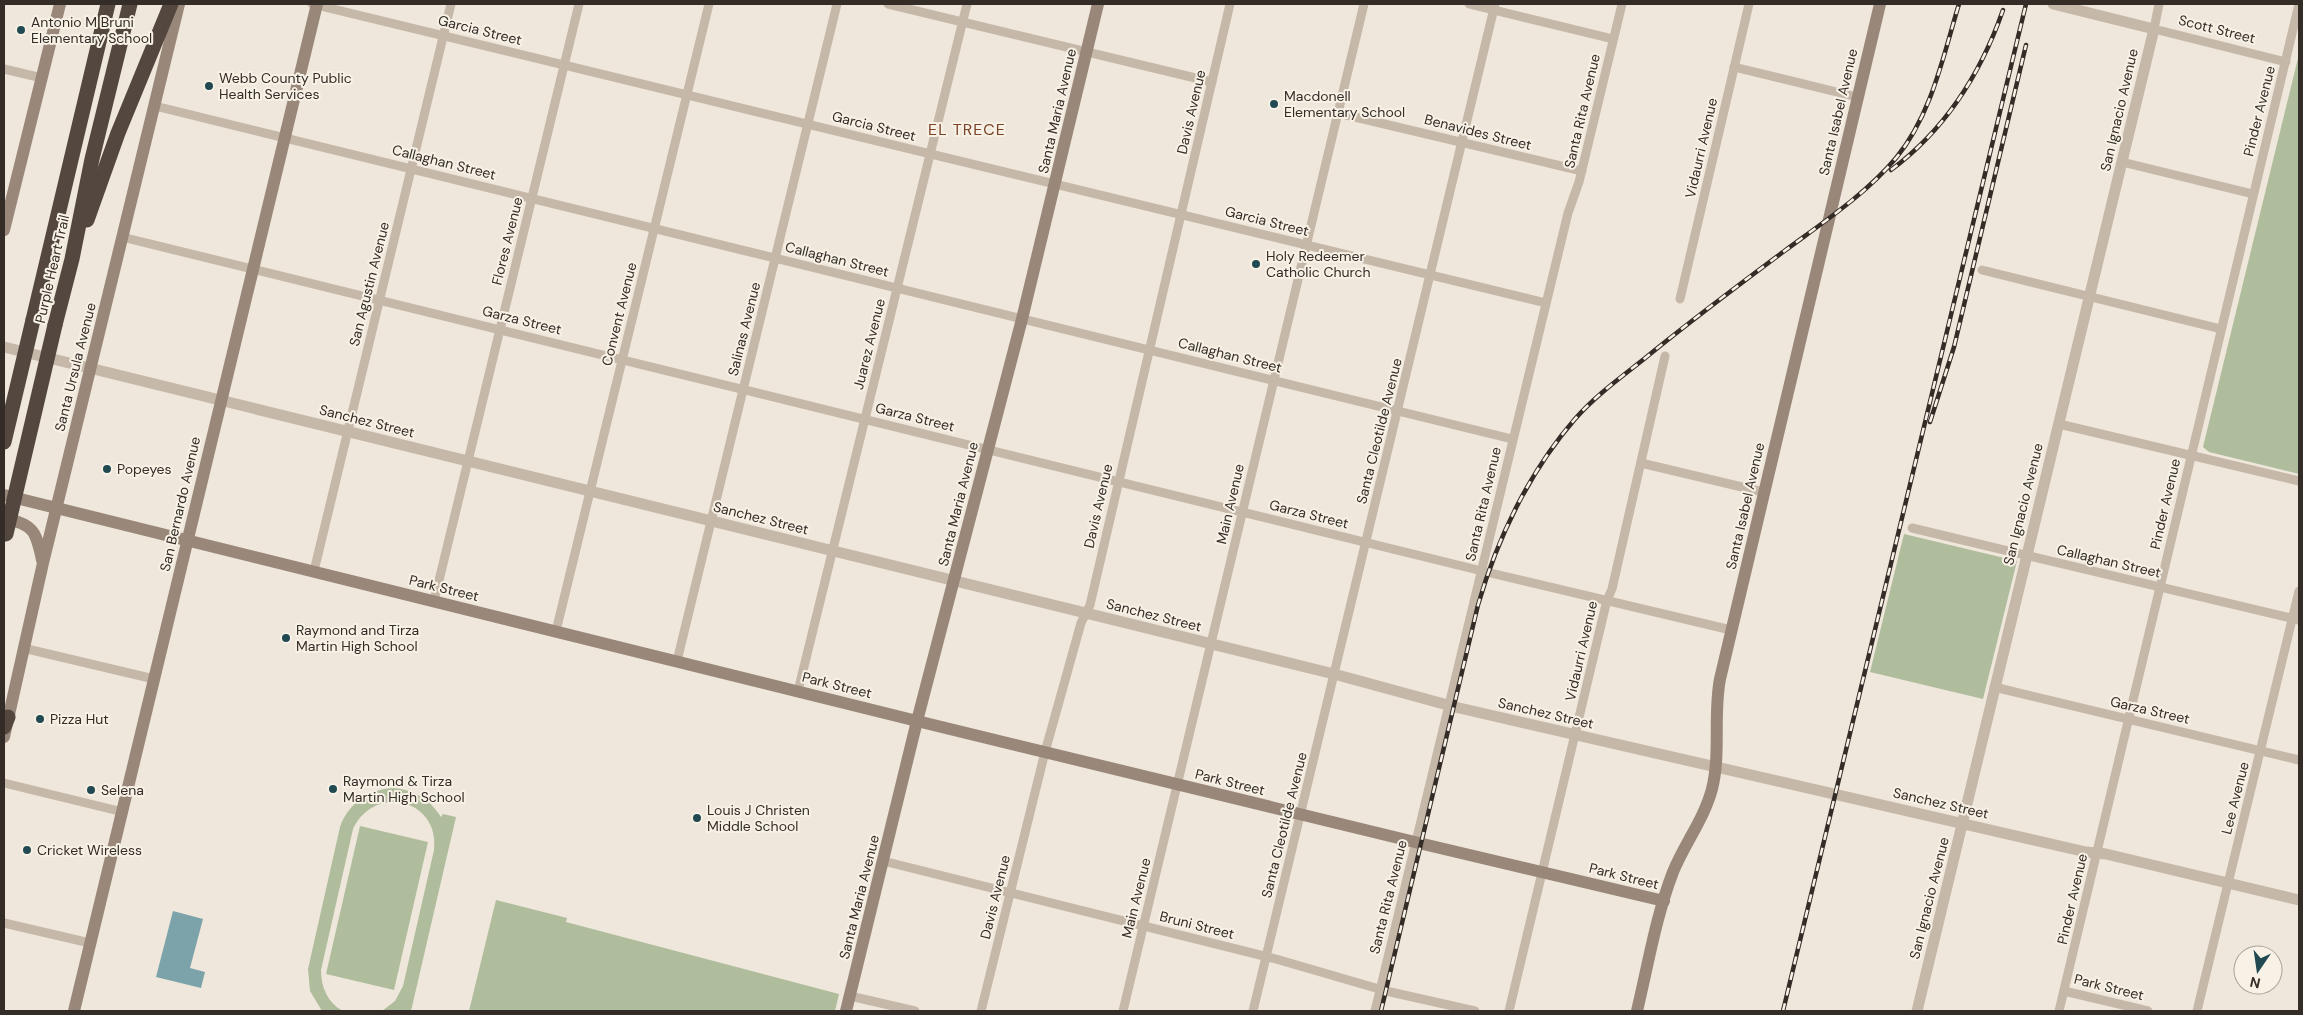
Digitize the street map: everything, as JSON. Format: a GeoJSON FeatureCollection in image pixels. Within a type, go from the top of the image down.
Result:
{"type":"FeatureCollection","features":[{"type":"Feature","properties":{"kind":"highway"},"geometry":{"type":"LineString","coordinates":[[91,73],[100,4]]}},
{"type":"Feature","properties":{"kind":"highway","name":"Purple Heart Trail"},"geometry":{"type":"LineString","coordinates":[[4,442],[108,4]]}},
{"type":"Feature","properties":{"kind":"highway","name":"Purple Heart Trail"},"geometry":{"type":"LineString","coordinates":[[4,531],[72,259],[92,158],[130,4]]}},
{"type":"Feature","properties":{"kind":"highway"},"geometry":{"type":"LineString","coordinates":[[72,259],[118,133],[171,4]]}},
{"type":"Feature","properties":{"kind":"main road"},"geometry":{"type":"LineString","coordinates":[[4,230],[6,209],[60,4]]}},
{"type":"Feature","properties":{"kind":"main road","name":"Santa Ursula Avenue"},"geometry":{"type":"LineString","coordinates":[[4,737],[56,508],[179,4]]}},
{"type":"Feature","properties":{"kind":"main road","name":"San Bernardo Avenue"},"geometry":{"type":"LineString","coordinates":[[74,1011],[315,4]]}},
{"type":"Feature","properties":{"kind":"main road","name":"Santa Maria Avenue"},"geometry":{"type":"LineString","coordinates":[[846,1011],[953,581],[1022,319],[1098,4]]}},
{"type":"Feature","properties":{"kind":"main road","name":"Santa Isabel Avenue"},"geometry":{"type":"LineString","coordinates":[[1637,1011],[1664,900],[1674,870],[1708,802],[1715,768],[1716,702],[1731,630],[1880,4]]}},
{"type":"Feature","properties":{"kind":"main road","name":"Park Street"},"geometry":{"type":"LineString","coordinates":[[4,495],[1045,752],[1664,900]]}},
{"type":"Feature","properties":{"kind":"main road"},"geometry":{"type":"LineString","coordinates":[[4,531],[26,525],[37,536],[43,563]]}},
{"type":"Feature","properties":{"kind":"street","name":"Garcia Street"},"geometry":{"type":"LineString","coordinates":[[315,4],[1546,303]]}},
{"type":"Feature","properties":{"kind":"street","name":"San Agustin Avenue"},"geometry":{"type":"LineString","coordinates":[[314,571],[451,4]]}},
{"type":"Feature","properties":{"kind":"street","name":"Flores Avenue"},"geometry":{"type":"LineString","coordinates":[[434,601],[579,4]]}},
{"type":"Feature","properties":{"kind":"street","name":"Convent Avenue"},"geometry":{"type":"LineString","coordinates":[[556,631],[709,4]]}},
{"type":"Feature","properties":{"kind":"street","name":"Salinas Avenue"},"geometry":{"type":"LineString","coordinates":[[678,661],[837,4]]}},
{"type":"Feature","properties":{"kind":"street"},"geometry":{"type":"LineString","coordinates":[[888,4],[1212,82]]}},
{"type":"Feature","properties":{"kind":"street","name":"Juarez Avenue"},"geometry":{"type":"LineString","coordinates":[[798,691],[967,4]]}},
{"type":"Feature","properties":{"kind":"street","name":"Davis Avenue"},"geometry":{"type":"LineString","coordinates":[[982,1011],[1045,752],[1085,613],[1090,604],[1230,4]]}},
{"type":"Feature","properties":{"kind":"street","name":"Main Avenue"},"geometry":{"type":"LineString","coordinates":[[1123,1011],[1364,4]]}},
{"type":"Feature","properties":{"kind":"street"},"geometry":{"type":"LineString","coordinates":[[1469,4],[1495,7],[1613,38]]}},
{"type":"Feature","properties":{"kind":"street","name":"Santa Rita Avenue"},"geometry":{"type":"LineString","coordinates":[[1375,1011],[1450,706],[1512,439],[1568,213],[1582,171],[1622,4]]}},
{"type":"Feature","properties":{"kind":"street","name":"Vidaurri Avenue"},"geometry":{"type":"LineString","coordinates":[[1680,299],[1749,4]]}},
{"type":"Feature","properties":{"kind":"street","name":"Scott Street"},"geometry":{"type":"LineString","coordinates":[[2053,4],[2286,62]]}},
{"type":"Feature","properties":{"kind":"street","name":"San Ignacio Avenue"},"geometry":{"type":"LineString","coordinates":[[1917,1011],[2160,4]]}},
{"type":"Feature","properties":{"kind":"street","name":"Pinder Avenue"},"geometry":{"type":"LineString","coordinates":[[2059,1011],[2299,4]]}},
{"type":"Feature","properties":{"kind":"street","name":"Santa Cleotilde Avenue"},"geometry":{"type":"LineString","coordinates":[[1253,1011],[1495,7]]}},
{"type":"Feature","properties":{"kind":"street"},"geometry":{"type":"LineString","coordinates":[[1734,66],[1857,97]]}},
{"type":"Feature","properties":{"kind":"street"},"geometry":{"type":"LineString","coordinates":[[4,69],[42,78]]}},
{"type":"Feature","properties":{"kind":"street","name":"Callaghan Street"},"geometry":{"type":"LineString","coordinates":[[155,106],[284,136],[1512,439]]}},
{"type":"Feature","properties":{"kind":"street","name":"Benavides Street"},"geometry":{"type":"LineString","coordinates":[[1338,113],[1582,171]]}},
{"type":"Feature","properties":{"kind":"street"},"geometry":{"type":"LineString","coordinates":[[2122,162],[2253,194]]}},
{"type":"Feature","properties":{"kind":"street","name":"Garza Street"},"geometry":{"type":"LineString","coordinates":[[122,237],[1366,543],[1731,630]]}},
{"type":"Feature","properties":{"kind":"street"},"geometry":{"type":"LineString","coordinates":[[1982,270],[2221,328]]}},
{"type":"Feature","properties":{"kind":"street","name":"Sanchez Street"},"geometry":{"type":"LineString","coordinates":[[4,347],[1334,674],[1450,706],[2299,900]]}},
{"type":"Feature","properties":{"kind":"street","name":"Vidaurri Avenue"},"geometry":{"type":"LineString","coordinates":[[1509,1011],[1607,600],[1612,589],[1665,356]]}},
{"type":"Feature","properties":{"kind":"street"},"geometry":{"type":"LineString","coordinates":[[2059,424],[2299,481]]}},
{"type":"Feature","properties":{"kind":"street"},"geometry":{"type":"LineString","coordinates":[[1641,463],[1764,492]]}},
{"type":"Feature","properties":{"kind":"street","name":"Callaghan Street"},"geometry":{"type":"LineString","coordinates":[[1912,528],[2296,619]]}},
{"type":"Feature","properties":{"kind":"street","name":"Lee Avenue"},"geometry":{"type":"LineString","coordinates":[[2197,1011],[2261,750],[2296,619],[2299,591]]}},
{"type":"Feature","properties":{"kind":"street"},"geometry":{"type":"LineString","coordinates":[[23,648],[154,679]]}},
{"type":"Feature","properties":{"kind":"street","name":"Garza Street"},"geometry":{"type":"LineString","coordinates":[[1994,687],[2299,760]]}},
{"type":"Feature","properties":{"kind":"street"},"geometry":{"type":"LineString","coordinates":[[4,783],[123,812]]}},
{"type":"Feature","properties":{"kind":"street","name":"Bruni Street"},"geometry":{"type":"LineString","coordinates":[[883,861],[1266,957],[1380,989],[1475,1011]]}},
{"type":"Feature","properties":{"kind":"street"},"geometry":{"type":"LineString","coordinates":[[4,922],[90,943]]}},
{"type":"Feature","properties":{"kind":"street","name":"Park Street"},"geometry":{"type":"LineString","coordinates":[[2064,991],[2148,1011]]}},
{"type":"Feature","properties":{"kind":"street"},"geometry":{"type":"LineString","coordinates":[[850,996],[915,1011]]}},
{"type":"Feature","properties":{"kind":"green space"},"geometry":{"type":"Polygon","coordinates":[[[2299,54],[2299,474],[2209,452],[2203,447],[2299,54]]]}},
{"type":"Feature","properties":{"kind":"green space"},"geometry":{"type":"Polygon","coordinates":[[[1904,534],[2017,561],[1983,699],[1870,672],[1904,534]]]}},
{"type":"Feature","properties":{"kind":"green space"},"geometry":{"type":"Polygon","coordinates":[[[383,789],[407,790],[420,796],[432,805],[441,817],[443,814],[456,817],[411,1011],[382,1011],[395,1001],[403,986],[434,850],[433,833],[427,819],[417,809],[404,804],[390,802],[376,806],[363,815],[353,829],[321,970],[322,983],[326,994],[333,1004],[343,1011],[322,1011],[310,991],[308,969],[340,827],[348,811],[360,800],[383,789]]]}},
{"type":"Feature","properties":{"kind":"green space"},"geometry":{"type":"Polygon","coordinates":[[[360,826],[428,842],[394,990],[326,974],[360,826]]]}},
{"type":"Feature","properties":{"kind":"green space"},"geometry":{"type":"Polygon","coordinates":[[[496,900],[567,918],[566,922],[839,994],[835,1011],[469,1011],[496,900]]]}},
{"type":"Feature","properties":{"kind":"water"},"geometry":{"type":"Polygon","coordinates":[[[173,911],[203,919],[190,968],[205,972],[201,988],[156,977],[173,911]]]}},
{"type":"Feature","properties":{"kind":"railway"},"geometry":{"type":"LineString","coordinates":[[1381,1011],[1478,605],[1505,531],[1529,484],[1558,440],[1575,419],[1599,395],[1713,305],[1842,208],[1871,184],[1896,158],[1919,123],[1928,104],[1942,64],[1959,4]]}},
{"type":"Feature","properties":{"kind":"railway"},"geometry":{"type":"LineString","coordinates":[[1783,1011],[2026,4]]}},
{"type":"Feature","properties":{"kind":"railway"},"geometry":{"type":"LineString","coordinates":[[1891,170],[1929,137],[1945,118],[1972,78],[1984,56],[2003,10]]}},
{"type":"Feature","properties":{"kind":"railway"},"geometry":{"type":"LineString","coordinates":[[1930,422],[1954,347],[2026,45]]}},
{"type":"Feature","properties":{"kind":"place","name":"Antonio M Bruni Elementary School"},"geometry":{"type":"Point","coordinates":[21,30]}},
{"type":"Feature","properties":{"kind":"place","name":"Webb County Public Health Services"},"geometry":{"type":"Point","coordinates":[209,86]}},
{"type":"Feature","properties":{"kind":"place","name":"Macdonell Elementary School"},"geometry":{"type":"Point","coordinates":[1274,104]}},
{"type":"Feature","properties":{"kind":"place","name":"Holy Redeemer Catholic Church"},"geometry":{"type":"Point","coordinates":[1256,264]}},
{"type":"Feature","properties":{"kind":"place","name":"Popeyes"},"geometry":{"type":"Point","coordinates":[107,469]}},
{"type":"Feature","properties":{"kind":"place","name":"Raymond and Tirza Martin High School"},"geometry":{"type":"Point","coordinates":[286,638]}},
{"type":"Feature","properties":{"kind":"place","name":"Pizza Hut"},"geometry":{"type":"Point","coordinates":[40,719]}},
{"type":"Feature","properties":{"kind":"place","name":"Raymond & Tirza Martin High School"},"geometry":{"type":"Point","coordinates":[333,789]}},
{"type":"Feature","properties":{"kind":"place","name":"Selena"},"geometry":{"type":"Point","coordinates":[91,790]}},
{"type":"Feature","properties":{"kind":"place","name":"Louis J Christen Middle School"},"geometry":{"type":"Point","coordinates":[697,818]}},
{"type":"Feature","properties":{"kind":"place","name":"Cricket Wireless"},"geometry":{"type":"Point","coordinates":[27,850]}},
{"type":"Feature","properties":{"kind":"district","name":"EL TRECE"},"geometry":{"type":"Point","coordinates":[967,129]}}]}
